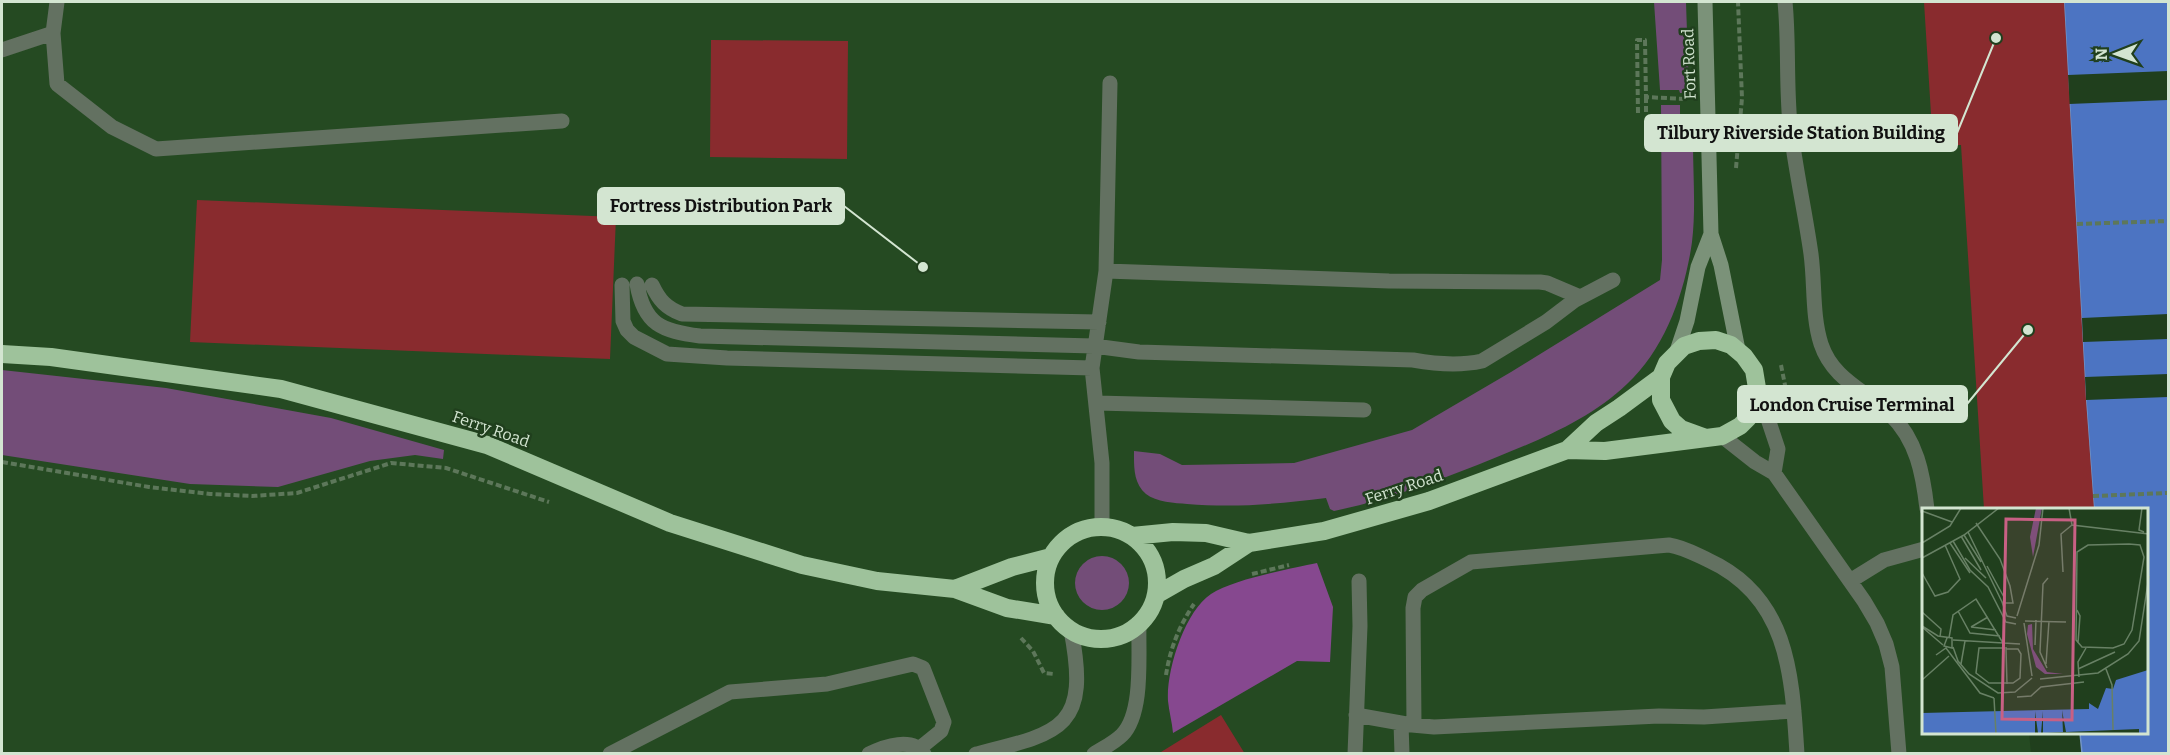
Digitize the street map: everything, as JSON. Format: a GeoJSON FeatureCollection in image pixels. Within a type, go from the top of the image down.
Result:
{"type":"FeatureCollection","features":[{"type":"Feature","properties":{"kind":"highway"},"geometry":{"type":"LineString","coordinates":[[1707,339],[1723,342],[1738,350],[1750,363],[1754,370],[1756,399],[1748,418],[1740,426],[1722,436],[1703,437],[1681,429],[1672,421],[1661,400],[1661,377],[1667,363],[1677,351],[1692,343],[1707,339]]}},
{"type":"Feature","properties":{"kind":"highway","name":"Ferry Road"},"geometry":{"type":"LineString","coordinates":[[2,354],[51,357],[280,389],[487,445],[670,523],[802,565],[877,581],[955,589],[1008,608],[1056,616]]}},
{"type":"Feature","properties":{"kind":"highway","name":"Ferry Road"},"geometry":{"type":"LineString","coordinates":[[1567,450],[1596,423],[1661,377]]}},
{"type":"Feature","properties":{"kind":"highway","name":"Ferry Road"},"geometry":{"type":"LineString","coordinates":[[1132,536],[1173,532],[1206,533],[1249,543],[1324,531],[1429,501],[1567,450],[1605,451],[1703,437]]}},
{"type":"Feature","properties":{"kind":"highway"},"geometry":{"type":"LineString","coordinates":[[1102,527],[1117,529],[1132,536],[1144,547],[1153,562],[1157,578],[1156,595],[1150,610],[1139,624],[1124,634],[1106,639],[1088,637],[1071,630],[1056,616],[1048,602],[1046,587],[1046,571],[1061,544],[1072,535],[1087,528],[1102,527]]}},
{"type":"Feature","properties":{"kind":"highway","name":"Ferry Road"},"geometry":{"type":"LineString","coordinates":[[1156,595],[1214,566],[1249,543]]}},
{"type":"Feature","properties":{"kind":"highway","name":"Ferry Road"},"geometry":{"type":"LineString","coordinates":[[955,589],[1012,567],[1052,557]]}},
{"type":"Feature","properties":{"kind":"street","name":"Fort Road"},"geometry":{"type":"LineString","coordinates":[[1705,2],[1711,234],[1721,265],[1738,350]]}},
{"type":"Feature","properties":{"kind":"street","name":"Fort Road"},"geometry":{"type":"LineString","coordinates":[[1677,351],[1689,313],[1698,267],[1711,234]]}},
{"type":"Feature","properties":{"kind":"lane"},"geometry":{"type":"LineString","coordinates":[[57,2],[53,33],[57,84],[112,127],[156,149],[562,121]]}},
{"type":"Feature","properties":{"kind":"lane"},"geometry":{"type":"LineString","coordinates":[[1785,2],[1790,123],[1795,165],[1811,252],[1816,320],[1821,345],[1828,361],[1842,378],[1881,406],[1908,437],[1919,462],[1927,508]]}},
{"type":"Feature","properties":{"kind":"lane"},"geometry":{"type":"LineString","coordinates":[[2,50],[53,33]]}},
{"type":"Feature","properties":{"kind":"lane"},"geometry":{"type":"LineString","coordinates":[[1102,527],[1102,463],[1092,368],[1106,271],[1110,83]]}},
{"type":"Feature","properties":{"kind":"lane"},"geometry":{"type":"LineString","coordinates":[[1106,271],[1389,281],[1540,282],[1580,297]]}},
{"type":"Feature","properties":{"kind":"lane"},"geometry":{"type":"LineString","coordinates":[[637,284],[644,309],[662,328],[673,333],[741,337],[1094,346],[1139,352],[1471,363],[1482,361],[1536,328],[1580,297],[1613,280]]}},
{"type":"Feature","properties":{"kind":"lane"},"geometry":{"type":"LineString","coordinates":[[637,284],[657,295],[668,309],[682,314],[1099,322]]}},
{"type":"Feature","properties":{"kind":"lane"},"geometry":{"type":"LineString","coordinates":[[637,284],[623,321],[627,330],[634,337],[668,354],[727,358],[1092,368]]}},
{"type":"Feature","properties":{"kind":"lane"},"geometry":{"type":"LineString","coordinates":[[1757,388],[1778,449],[1774,473]]}},
{"type":"Feature","properties":{"kind":"lane"},"geometry":{"type":"LineString","coordinates":[[1097,403],[1364,410]]}},
{"type":"Feature","properties":{"kind":"lane"},"geometry":{"type":"LineString","coordinates":[[1722,436],[1755,462],[1774,473],[1874,618],[1888,651],[1896,707],[1899,753]]}},
{"type":"Feature","properties":{"kind":"lane"},"geometry":{"type":"LineString","coordinates":[[1402,753],[1408,724],[1413,608],[1415,597],[1422,590],[1471,562],[1663,545],[1683,548],[1724,567],[1751,590],[1769,614],[1783,645],[1794,711],[1797,753]]}},
{"type":"Feature","properties":{"kind":"lane"},"geometry":{"type":"LineString","coordinates":[[1850,581],[1884,560],[1922,550]]}},
{"type":"Feature","properties":{"kind":"lane"},"geometry":{"type":"LineString","coordinates":[[1355,753],[1360,626],[1359,580]]}},
{"type":"Feature","properties":{"kind":"lane"},"geometry":{"type":"LineString","coordinates":[[1094,753],[1117,739],[1127,727],[1134,712],[1139,624]]}},
{"type":"Feature","properties":{"kind":"lane"},"geometry":{"type":"LineString","coordinates":[[976,753],[1029,741],[1057,727],[1064,720],[1072,706],[1077,676],[1071,630]]}},
{"type":"Feature","properties":{"kind":"lane"},"geometry":{"type":"LineString","coordinates":[[610,753],[730,692],[826,684],[913,664],[923,668],[944,718],[941,731],[922,751],[907,744],[869,753]]}},
{"type":"Feature","properties":{"kind":"lane"},"geometry":{"type":"LineString","coordinates":[[1356,715],[1438,727],[1659,716],[1704,717],[1794,711]]}},
{"type":"Feature","properties":{"kind":"path"},"geometry":{"type":"LineString","coordinates":[[1736,171],[1742,98],[1738,2]]}},
{"type":"Feature","properties":{"kind":"path"},"geometry":{"type":"LineString","coordinates":[[1638,113],[1637,40],[1645,40],[1646,114]]}},
{"type":"Feature","properties":{"kind":"path"},"geometry":{"type":"LineString","coordinates":[[1646,97],[1683,98],[1687,114],[1708,113]]}},
{"type":"Feature","properties":{"kind":"path"},"geometry":{"type":"LineString","coordinates":[[2077,224],[2169,220]]}},
{"type":"Feature","properties":{"kind":"path"},"geometry":{"type":"LineString","coordinates":[[1778,358],[1784,372],[1787,396]]}},
{"type":"Feature","properties":{"kind":"path"},"geometry":{"type":"LineString","coordinates":[[2,462],[149,487],[252,496],[297,493],[391,463],[446,468],[554,504]]}},
{"type":"Feature","properties":{"kind":"path"},"geometry":{"type":"LineString","coordinates":[[2093,496],[2169,493]]}},
{"type":"Feature","properties":{"kind":"path"},"geometry":{"type":"LineString","coordinates":[[1242,576],[1291,565]]}},
{"type":"Feature","properties":{"kind":"path"},"geometry":{"type":"LineString","coordinates":[[1137,686],[1163,688],[1169,655],[1177,634],[1197,600]]}},
{"type":"Feature","properties":{"kind":"path"},"geometry":{"type":"LineString","coordinates":[[1020,637],[1033,651],[1044,673],[1077,676]]}},
{"type":"Feature","properties":{"kind":"shaded area"},"geometry":{"type":"Polygon","coordinates":[[[2,2],[2064,2],[2094,508],[1922,508],[1922,734],[2029,734],[2031,753],[2,753],[2,2]]]}},
{"type":"Feature","properties":{"kind":"shaded area"},"geometry":{"type":"Polygon","coordinates":[[[1654,2],[1686,2],[1689,93],[1680,93],[1679,90],[1660,90],[1654,2]]]}},
{"type":"Feature","properties":{"kind":"shaded area"},"geometry":{"type":"Polygon","coordinates":[[[1661,105],[1680,105],[1680,132],[1690,132],[1690,142],[1693,142],[1694,205],[1689,261],[1678,300],[1662,337],[1640,370],[1613,396],[1566,426],[1514,450],[1417,488],[1334,511],[1330,509],[1326,498],[1222,506],[1160,500],[1150,497],[1142,490],[1135,474],[1134,451],[1160,454],[1182,465],[1294,463],[1412,430],[1660,280],[1662,260],[1661,105]]]}},
{"type":"Feature","properties":{"kind":"shaded area"},"geometry":{"type":"Polygon","coordinates":[[[2,370],[166,388],[331,418],[444,450],[443,459],[415,455],[370,461],[278,487],[190,484],[2,455],[2,370]]]}},
{"type":"Feature","properties":{"kind":"shaded area"},"geometry":{"type":"Polygon","coordinates":[[[1097,556],[1107,556],[1117,560],[1125,568],[1129,583],[1125,598],[1117,606],[1107,610],[1097,610],[1087,606],[1079,598],[1075,588],[1075,578],[1079,568],[1087,560],[1097,556]]]}},
{"type":"Feature","properties":{"kind":"shaded area"},"geometry":{"type":"Polygon","coordinates":[[[1317,563],[1333,607],[1330,662],[1297,661],[1173,733],[1168,701],[1170,674],[1185,627],[1202,602],[1211,594],[1233,584],[1317,563]]]}},
{"type":"Feature","properties":{"kind":"water"},"geometry":{"type":"Polygon","coordinates":[[[2064,2],[2168,2],[2168,753],[2082,753],[2080,734],[2149,734],[2149,508],[2094,508],[2064,2]]]}},
{"type":"Feature","properties":{"kind":"pier"},"geometry":{"type":"Polygon","coordinates":[[[2168,71],[2168,100],[2069,104],[2068,75],[2168,71]]]}},
{"type":"Feature","properties":{"kind":"pier"},"geometry":{"type":"Polygon","coordinates":[[[2168,314],[2168,339],[2083,342],[2082,318],[2168,314]]]}},
{"type":"Feature","properties":{"kind":"pier"},"geometry":{"type":"Polygon","coordinates":[[[2168,374],[2168,397],[2086,400],[2085,377],[2168,374]]]}},
{"type":"Feature","properties":{"kind":"building"},"geometry":{"type":"Polygon","coordinates":[[[1924,2],[2064,2],[2094,508],[1984,508],[1961,145],[1933,146],[1924,2]]]}},
{"type":"Feature","properties":{"kind":"building"},"geometry":{"type":"Polygon","coordinates":[[[711,40],[848,41],[847,159],[710,157],[711,40]]]}},
{"type":"Feature","properties":{"kind":"building"},"geometry":{"type":"Polygon","coordinates":[[[197,200],[616,217],[610,359],[190,342],[197,200]]]}},
{"type":"Feature","properties":{"kind":"building"},"geometry":{"type":"Polygon","coordinates":[[[1221,715],[1245,754],[1162,754],[1161,752],[1221,715]]]}},
{"type":"Feature","properties":{"kind":"place","name":"Tilbury Riverside Station Building"},"geometry":{"type":"Point","coordinates":[1996,38]}},
{"type":"Feature","properties":{"kind":"place","name":"Fortress Distribution Park"},"geometry":{"type":"Point","coordinates":[923,267]}},
{"type":"Feature","properties":{"kind":"place","name":"London Cruise Terminal"},"geometry":{"type":"Point","coordinates":[2028,330]}}]}
